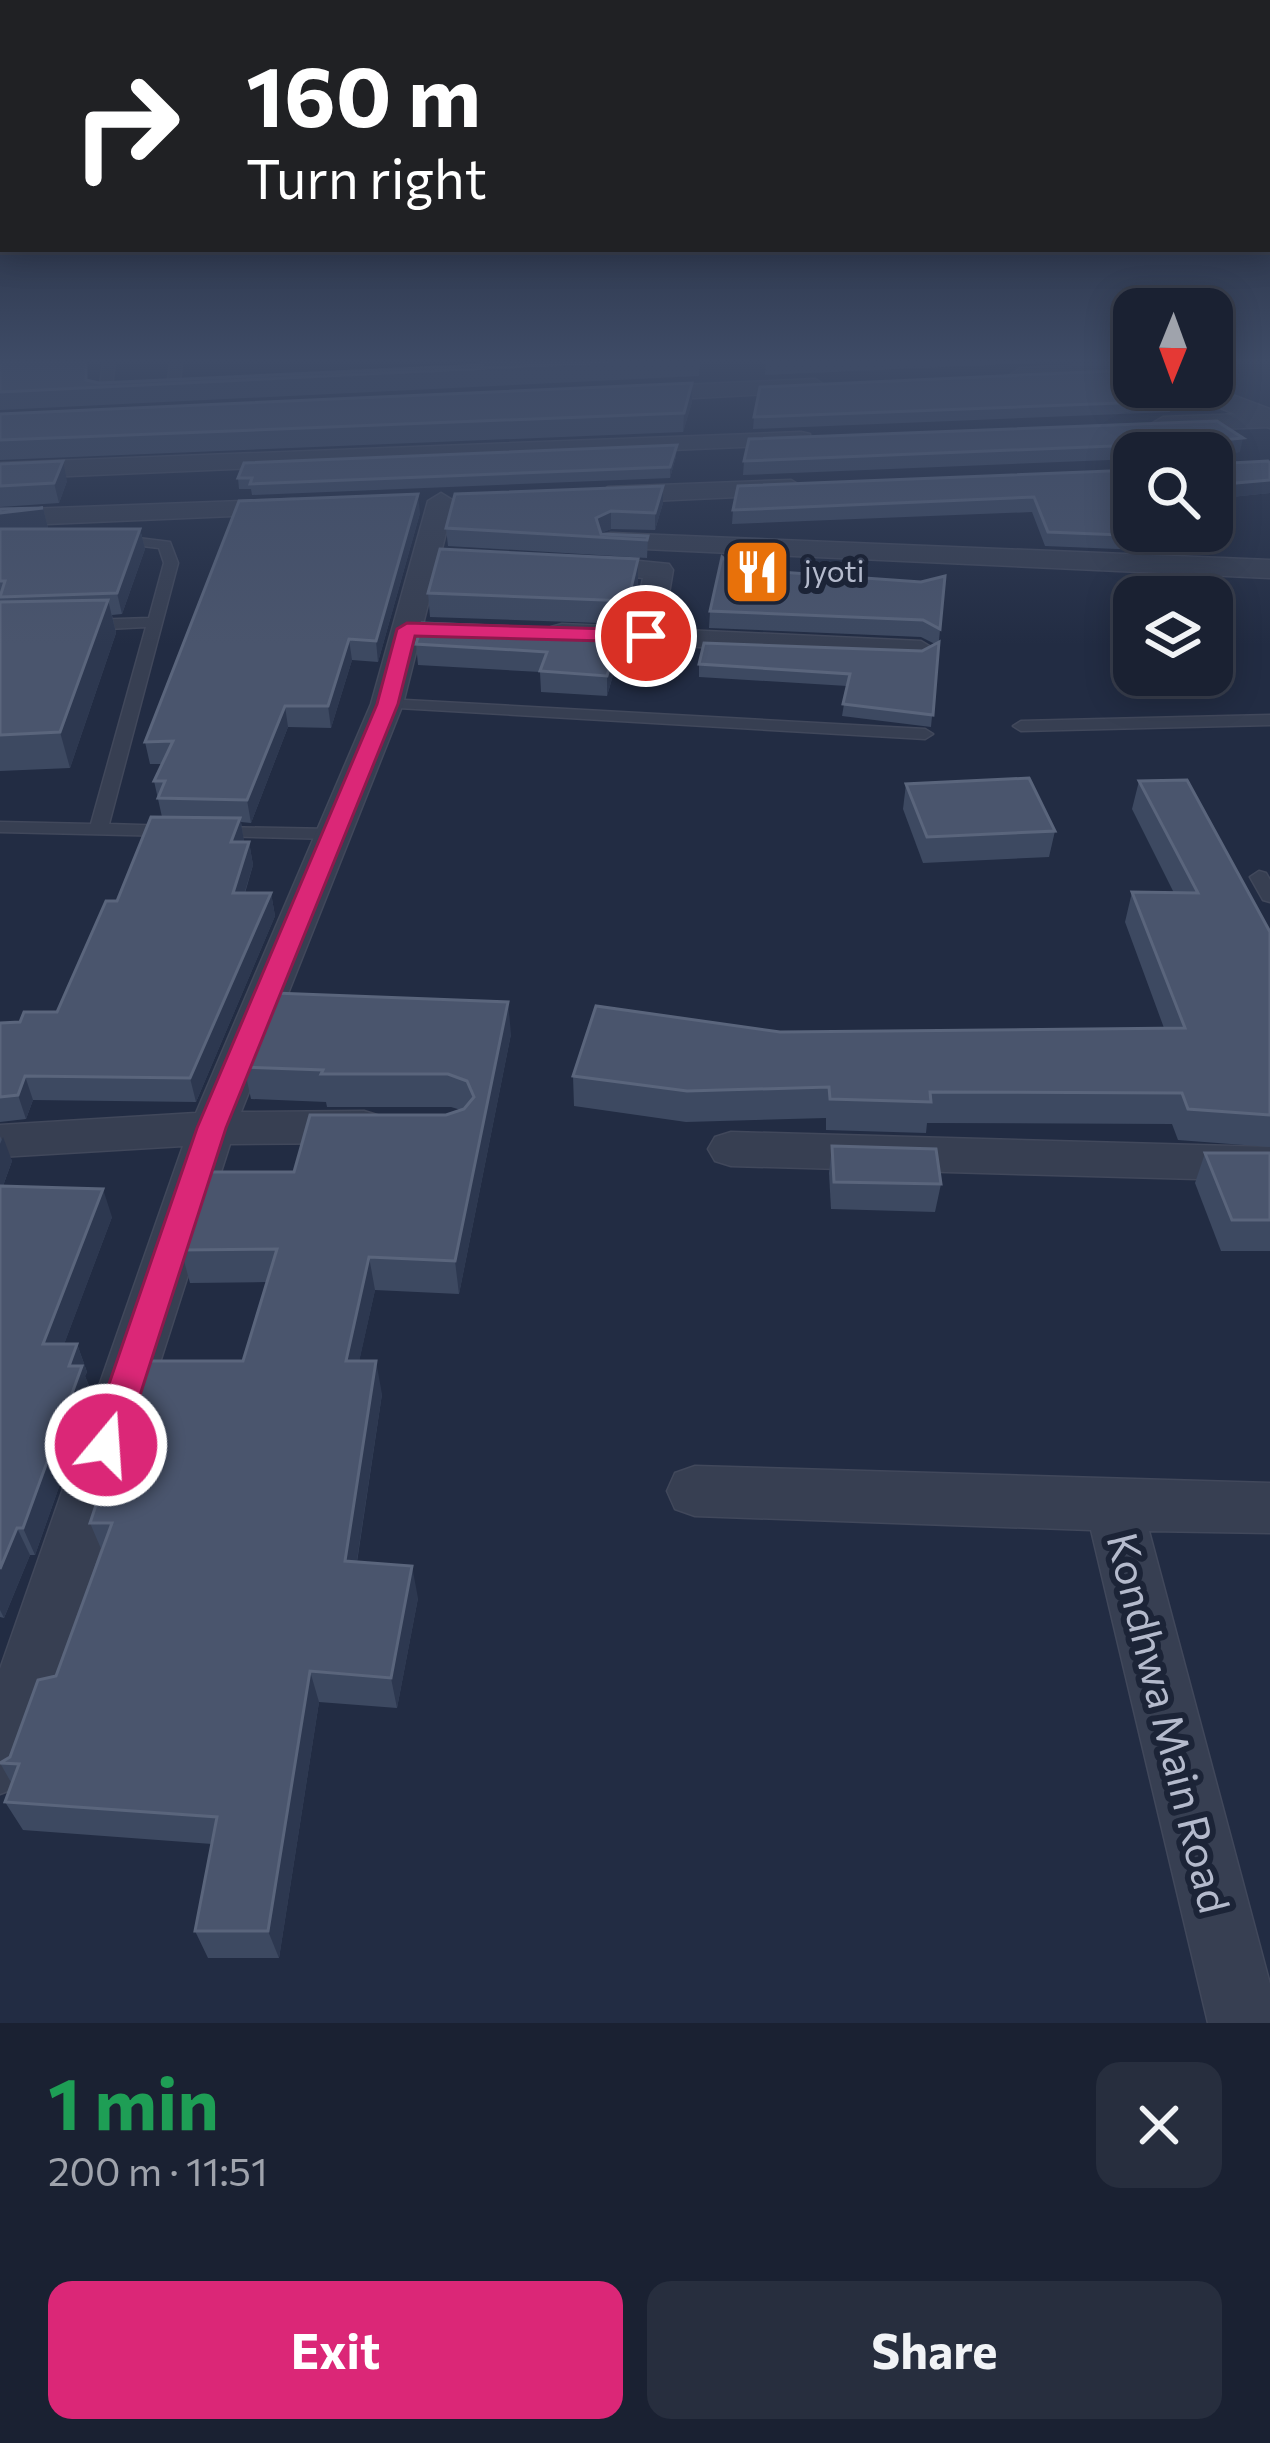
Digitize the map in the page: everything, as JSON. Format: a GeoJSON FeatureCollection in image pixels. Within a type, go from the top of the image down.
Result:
{"type":"FeatureCollection","features":[{"type":"Feature","properties":{"kind":"street"},"geometry":{"type":"LineString","coordinates":[[0,472],[374,456]]}},
{"type":"Feature","properties":{"kind":"street"},"geometry":{"type":"LineString","coordinates":[[583,496],[814,486]]}},
{"type":"Feature","properties":{"kind":"street"},"geometry":{"type":"LineString","coordinates":[[0,1762],[212,1128],[418,630],[438,559],[441,501]]}},
{"type":"Feature","properties":{"kind":"street"},"geometry":{"type":"LineString","coordinates":[[0,518],[325,506]]}},
{"type":"Feature","properties":{"kind":"street"},"geometry":{"type":"LineString","coordinates":[[611,541],[1270,568]]}},
{"type":"Feature","properties":{"kind":"street"},"geometry":{"type":"LineString","coordinates":[[589,566],[848,581]]}},
{"type":"Feature","properties":{"kind":"street"},"geometry":{"type":"LineString","coordinates":[[646,636],[659,570]]}},
{"type":"Feature","properties":{"kind":"street"},"geometry":{"type":"LineString","coordinates":[[521,632],[921,650]]}},
{"type":"Feature","properties":{"kind":"street"},"geometry":{"type":"LineString","coordinates":[[0,1141],[212,1128],[402,1127]]}},
{"type":"Feature","properties":{"kind":"street"},"geometry":{"type":"LineString","coordinates":[[730,1149],[1270,1164]]}},
{"type":"Feature","properties":{"kind":"street"},"geometry":{"type":"LineString","coordinates":[[695,1491],[1114,1505]]}},
{"type":"Feature","properties":{"kind":"street","name":"Kondhwa Main Road"},"geometry":{"type":"LineString","coordinates":[[1244,2023],[1114,1505],[1270,1508]]}},
{"type":"Feature","properties":{"kind":"lane"},"geometry":{"type":"LineString","coordinates":[[99,829],[171,562],[165,545],[146,538],[102,538]]}},
{"type":"Feature","properties":{"kind":"lane"},"geometry":{"type":"LineString","coordinates":[[66,626],[154,622]]}},
{"type":"Feature","properties":{"kind":"lane"},"geometry":{"type":"LineString","coordinates":[[387,704],[925,734]]}},
{"type":"Feature","properties":{"kind":"lane"},"geometry":{"type":"LineString","coordinates":[[1021,726],[1270,720]]}},
{"type":"Feature","properties":{"kind":"lane"},"geometry":{"type":"LineString","coordinates":[[0,827],[332,835]]}},
{"type":"Feature","properties":{"kind":"lane"},"geometry":{"type":"LineString","coordinates":[[1259,877],[1270,896]]}},
{"type":"Feature","properties":{"kind":"building"},"geometry":{"type":"Polygon","coordinates":[[[403,456],[673,456],[670,467],[250,484],[252,478],[238,478],[244,463],[403,456]]]}},
{"type":"Feature","properties":{"kind":"building"},"geometry":{"type":"Polygon","coordinates":[[[745,456],[857,456],[744,461],[745,456]]]}},
{"type":"Feature","properties":{"kind":"building"},"geometry":{"type":"Polygon","coordinates":[[[63,461],[54,483],[0,486],[0,464],[63,461]]]}},
{"type":"Feature","properties":{"kind":"building"},"geometry":{"type":"Polygon","coordinates":[[[1268,461],[1270,480],[1233,483],[1233,463],[1268,461]]]}},
{"type":"Feature","properties":{"kind":"building"},"geometry":{"type":"Polygon","coordinates":[[[1113,471],[1113,535],[1048,532],[1034,497],[733,510],[738,486],[1113,471]]]}},
{"type":"Feature","properties":{"kind":"building"},"geometry":{"type":"Polygon","coordinates":[[[663,486],[655,513],[611,511],[596,518],[601,534],[648,536],[647,540],[446,528],[455,494],[663,486]]]}},
{"type":"Feature","properties":{"kind":"building"},"geometry":{"type":"Polygon","coordinates":[[[418,494],[376,641],[349,639],[328,706],[285,706],[247,800],[158,798],[165,781],[154,781],[173,741],[145,742],[239,501],[418,494]]]}},
{"type":"Feature","properties":{"kind":"building"},"geometry":{"type":"Polygon","coordinates":[[[0,529],[140,529],[117,593],[0,597],[5,581],[0,581],[0,529]]]}},
{"type":"Feature","properties":{"kind":"building"},"geometry":{"type":"Polygon","coordinates":[[[440,549],[638,559],[628,601],[428,593],[440,549]]]}},
{"type":"Feature","properties":{"kind":"building"},"geometry":{"type":"Polygon","coordinates":[[[722,557],[736,569],[921,582],[945,576],[940,629],[923,620],[710,611],[722,557]]]}},
{"type":"Feature","properties":{"kind":"building"},"geometry":{"type":"Polygon","coordinates":[[[108,600],[60,732],[0,735],[0,602],[108,600]]]}},
{"type":"Feature","properties":{"kind":"building"},"geometry":{"type":"Polygon","coordinates":[[[422,623],[620,631],[607,676],[540,671],[547,652],[416,644],[422,623]]]}},
{"type":"Feature","properties":{"kind":"building"},"geometry":{"type":"Polygon","coordinates":[[[939,642],[933,715],[843,704],[850,674],[699,664],[704,643],[922,651],[939,642]]]}},
{"type":"Feature","properties":{"kind":"building"},"geometry":{"type":"Polygon","coordinates":[[[1029,778],[1055,831],[927,837],[906,784],[1029,778]]]}},
{"type":"Feature","properties":{"kind":"building"},"geometry":{"type":"Polygon","coordinates":[[[1187,780],[1270,932],[1270,1115],[1188,1109],[1182,1093],[930,1092],[931,1102],[830,1099],[829,1087],[687,1091],[573,1076],[596,1006],[780,1032],[1185,1028],[1132,892],[1198,893],[1139,781],[1187,780]]]}},
{"type":"Feature","properties":{"kind":"building"},"geometry":{"type":"Polygon","coordinates":[[[151,817],[240,818],[231,842],[249,842],[233,893],[271,893],[190,1078],[25,1076],[18,1095],[0,1097],[0,1023],[20,1022],[24,1012],[57,1012],[106,901],[117,901],[151,817]]]}},
{"type":"Feature","properties":{"kind":"building"},"geometry":{"type":"Polygon","coordinates":[[[274,993],[508,1002],[455,1261],[369,1257],[346,1361],[376,1361],[345,1561],[412,1566],[391,1678],[310,1671],[268,1931],[195,1931],[217,1817],[5,1802],[19,1764],[0,1763],[10,1757],[38,1680],[56,1676],[112,1523],[90,1523],[144,1361],[243,1361],[277,1249],[181,1250],[207,1172],[294,1172],[310,1115],[446,1115],[464,1109],[474,1097],[467,1081],[448,1074],[321,1074],[323,1070],[244,1067],[274,993]]]}},
{"type":"Feature","properties":{"kind":"building"},"geometry":{"type":"Polygon","coordinates":[[[832,1146],[936,1149],[941,1184],[834,1182],[832,1146]]]}},
{"type":"Feature","properties":{"kind":"building"},"geometry":{"type":"Polygon","coordinates":[[[1205,1153],[1270,1153],[1270,1220],[1232,1220],[1205,1153]]]}},
{"type":"Feature","properties":{"kind":"building"},"geometry":{"type":"Polygon","coordinates":[[[0,1186],[103,1189],[43,1344],[77,1344],[69,1366],[82,1366],[23,1528],[17,1528],[0,1569],[0,1186]]]}},
{"type":"Feature","properties":{"kind":"place","name":"jyoti"},"geometry":{"type":"Point","coordinates":[757,572]}},
{"type":"Feature","properties":{"kind":"route"},"geometry":{"type":"LineString","coordinates":[[106,1445],[212,1128],[387,704],[407,629],[646,636]]}}]}
